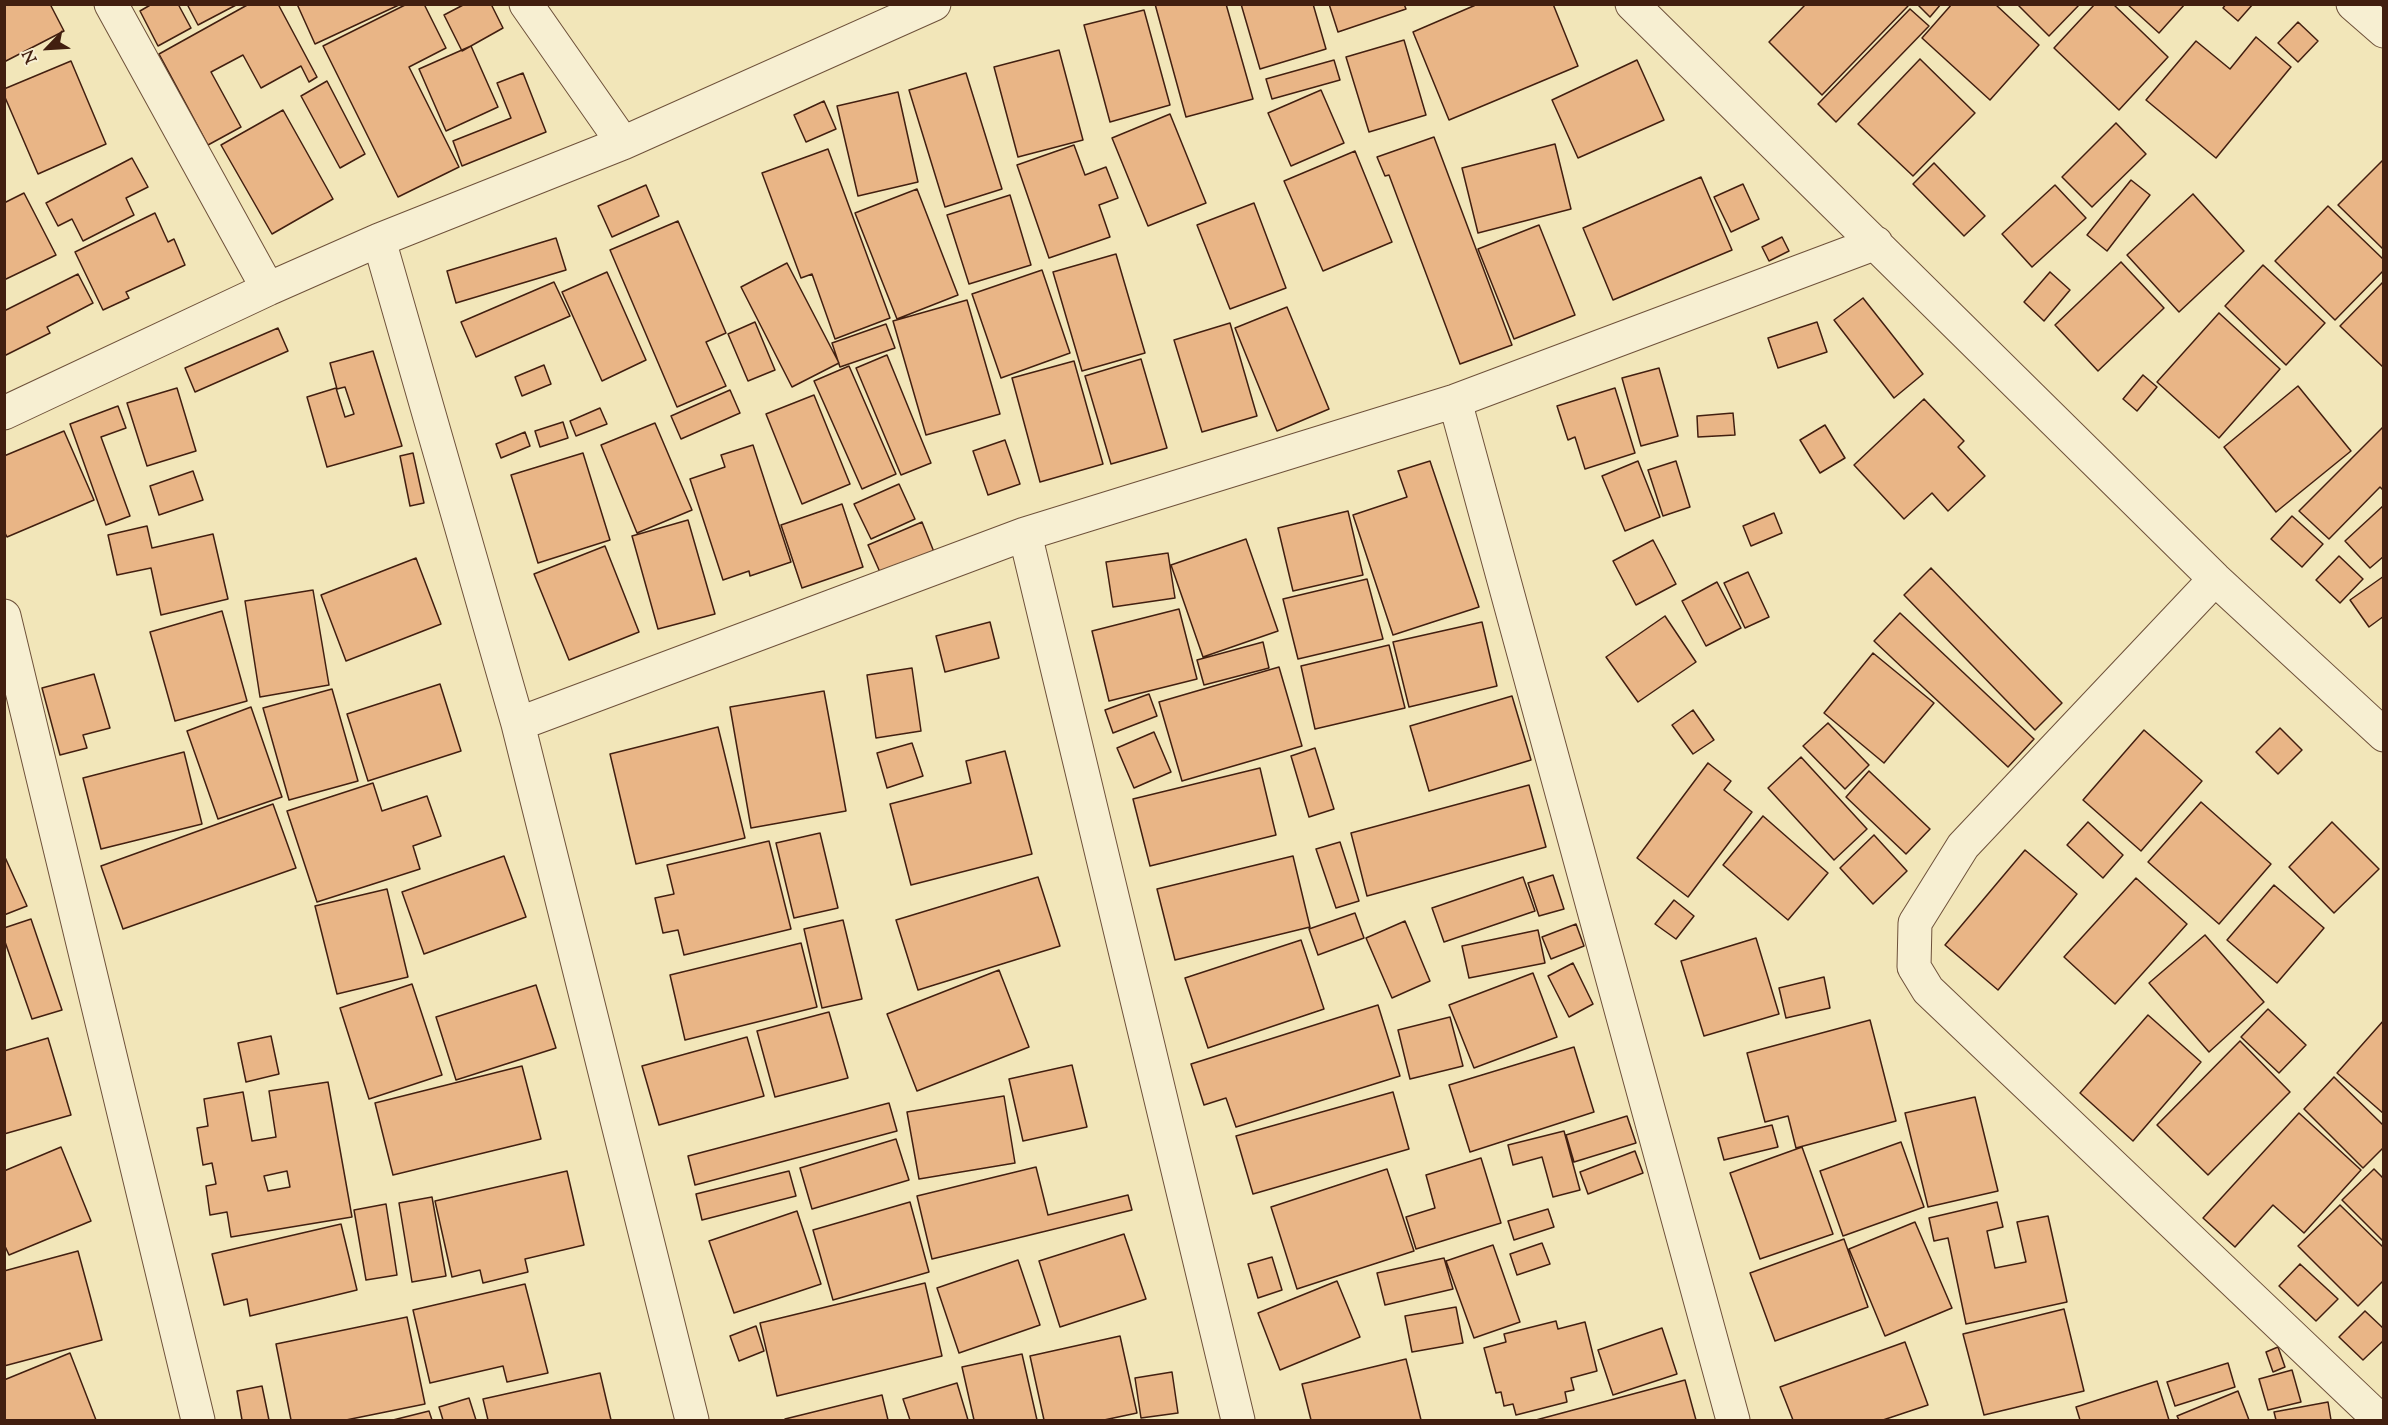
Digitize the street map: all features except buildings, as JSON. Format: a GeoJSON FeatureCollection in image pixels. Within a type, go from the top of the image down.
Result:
{"type":"FeatureCollection","features":[{"type":"Feature","properties":{"kind":"street"},"geometry":{"type":"LineString","coordinates":[[111,4],[268,289]]}},
{"type":"Feature","properties":{"kind":"street"},"geometry":{"type":"LineString","coordinates":[[526,4],[623,142]]}},
{"type":"Feature","properties":{"kind":"street"},"geometry":{"type":"LineString","coordinates":[[4,413],[268,289],[379,240],[623,142],[934,4]]}},
{"type":"Feature","properties":{"kind":"street"},"geometry":{"type":"LineString","coordinates":[[1632,4],[2215,579],[2384,735]]}},
{"type":"Feature","properties":{"kind":"street"},"geometry":{"type":"LineString","coordinates":[[2353,4],[2384,32]]}},
{"type":"Feature","properties":{"kind":"street"},"geometry":{"type":"LineString","coordinates":[[379,240],[518,724],[692,1420]]}},
{"type":"Feature","properties":{"kind":"street"},"geometry":{"type":"LineString","coordinates":[[518,724],[1025,534],[1455,401],[1876,243]]}},
{"type":"Feature","properties":{"kind":"street"},"geometry":{"type":"LineString","coordinates":[[1455,401],[1733,1420]]}},
{"type":"Feature","properties":{"kind":"street"},"geometry":{"type":"LineString","coordinates":[[1025,534],[1238,1420]]}},
{"type":"Feature","properties":{"kind":"street"},"geometry":{"type":"LineString","coordinates":[[2215,579],[1963,846],[1915,923],[1914,967],[1928,990],[2380,1420]]}},
{"type":"Feature","properties":{"kind":"street"},"geometry":{"type":"LineString","coordinates":[[4,616],[198,1420]]}}]}
